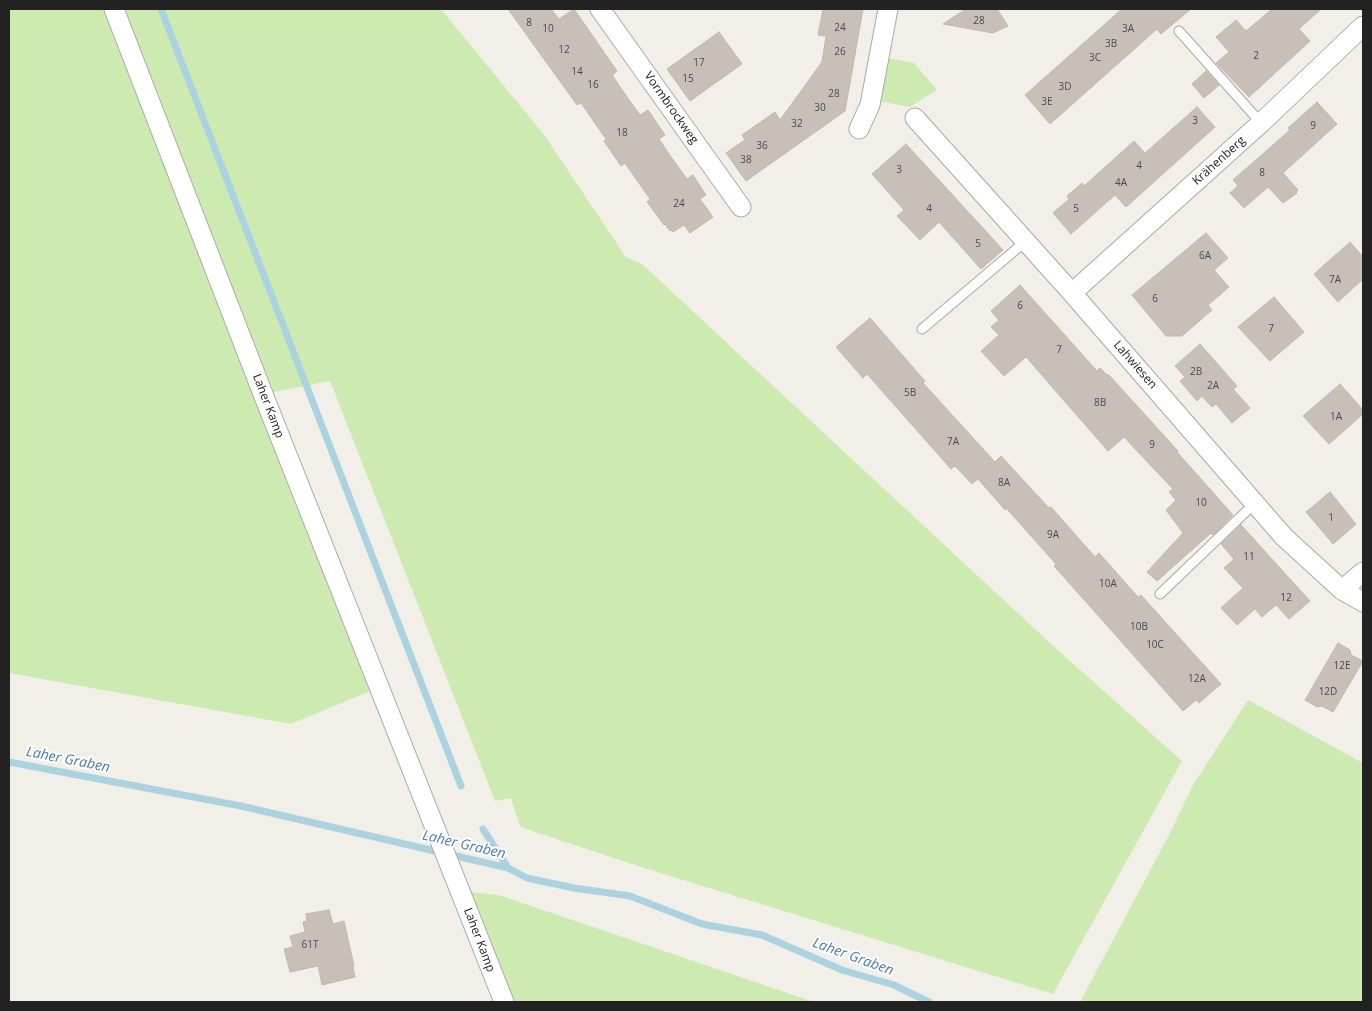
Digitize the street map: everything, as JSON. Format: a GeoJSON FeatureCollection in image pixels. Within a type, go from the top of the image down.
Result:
{"type":"FeatureCollection","features":[{"type":"Feature","properties":{"kind":"street","name":"Laher Kamp"},"geometry":{"type":"LineString","coordinates":[[114,9],[263,394],[504,1002]]}},
{"type":"Feature","properties":{"kind":"street","name":"Vormbrockweg"},"geometry":{"type":"LineString","coordinates":[[600,9],[741,207]]}},
{"type":"Feature","properties":{"kind":"street"},"geometry":{"type":"LineString","coordinates":[[860,129],[870,105],[888,9]]}},
{"type":"Feature","properties":{"kind":"street","name":"Krähenberg"},"geometry":{"type":"LineString","coordinates":[[1072,293],[1261,123],[1363,26]]}},
{"type":"Feature","properties":{"kind":"street","name":"Lahwiesen"},"geometry":{"type":"LineString","coordinates":[[915,118],[1072,293],[1284,537],[1342,590],[1363,602]]}},
{"type":"Feature","properties":{"kind":"street"},"geometry":{"type":"LineString","coordinates":[[1342,590],[1363,572]]}},
{"type":"Feature","properties":{"kind":"lane"},"geometry":{"type":"LineString","coordinates":[[1179,30],[1261,123]]}},
{"type":"Feature","properties":{"kind":"lane"},"geometry":{"type":"LineString","coordinates":[[922,329],[1026,241]]}},
{"type":"Feature","properties":{"kind":"lane"},"geometry":{"type":"LineString","coordinates":[[1160,594],[1255,503]]}},
{"type":"Feature","properties":{"kind":"green space"},"geometry":{"type":"Polygon","coordinates":[[[9,9],[441,9],[545,136],[626,257],[642,264],[1050,643],[1182,761],[1053,994],[641,867],[520,827],[511,798],[495,801],[330,381],[264,394],[380,687],[291,724],[9,673],[9,9]]]}},
{"type":"Feature","properties":{"kind":"green space"},"geometry":{"type":"Polygon","coordinates":[[[887,58],[914,63],[937,90],[910,107],[879,101],[887,58]]]}},
{"type":"Feature","properties":{"kind":"green space"},"geometry":{"type":"Polygon","coordinates":[[[1248,700],[1363,763],[1363,1002],[1080,1002],[1170,833],[1193,785],[1248,700]]]}},
{"type":"Feature","properties":{"kind":"green space"},"geometry":{"type":"Polygon","coordinates":[[[469,892],[499,895],[814,1002],[513,1002],[469,892]]]}},
{"type":"Feature","properties":{"kind":"building"},"geometry":{"type":"Polygon","coordinates":[[[508,9],[551,9],[559,19],[574,9],[617,71],[612,75],[627,97],[640,115],[648,110],[665,135],[659,139],[671,157],[687,179],[693,175],[706,195],[700,199],[713,217],[690,233],[684,225],[673,232],[664,225],[647,202],[650,199],[625,163],[621,166],[604,141],[606,139],[581,103],[577,105],[508,9]]]}},
{"type":"Feature","properties":{"kind":"building"},"geometry":{"type":"Polygon","coordinates":[[[823,9],[863,9],[845,111],[746,181],[726,153],[745,140],[742,135],[775,112],[780,120],[822,62],[826,36],[818,35],[823,9]]]}},
{"type":"Feature","properties":{"kind":"building"},"geometry":{"type":"Polygon","coordinates":[[[966,9],[997,9],[1008,26],[993,33],[943,24],[966,9]]]}},
{"type":"Feature","properties":{"kind":"building"},"geometry":{"type":"Polygon","coordinates":[[[1122,9],[1191,9],[1161,34],[1157,29],[1050,124],[1025,95],[1122,9]]]}},
{"type":"Feature","properties":{"kind":"building"},"geometry":{"type":"Polygon","coordinates":[[[1272,9],[1321,9],[1299,29],[1310,41],[1249,97],[1216,63],[1229,52],[1216,37],[1236,20],[1246,31],[1272,9]]]}},
{"type":"Feature","properties":{"kind":"building"},"geometry":{"type":"Polygon","coordinates":[[[719,32],[742,64],[690,101],[667,69],[719,32]]]}},
{"type":"Feature","properties":{"kind":"building"},"geometry":{"type":"Polygon","coordinates":[[[1206,71],[1219,85],[1204,98],[1192,84],[1206,71]]]}},
{"type":"Feature","properties":{"kind":"building"},"geometry":{"type":"Polygon","coordinates":[[[1317,102],[1337,124],[1283,173],[1298,190],[1297,193],[1283,203],[1268,187],[1244,208],[1230,193],[1238,186],[1233,180],[1290,130],[1288,128],[1317,102]]]}},
{"type":"Feature","properties":{"kind":"building"},"geometry":{"type":"Polygon","coordinates":[[[1197,107],[1215,127],[1126,207],[1115,195],[1071,234],[1053,213],[1069,199],[1067,196],[1082,183],[1084,186],[1134,141],[1145,153],[1197,107]]]}},
{"type":"Feature","properties":{"kind":"building"},"geometry":{"type":"Polygon","coordinates":[[[906,144],[1003,250],[981,269],[939,222],[920,240],[897,216],[904,210],[872,174],[906,144]]]}},
{"type":"Feature","properties":{"kind":"building"},"geometry":{"type":"Polygon","coordinates":[[[1206,233],[1228,258],[1214,270],[1229,287],[1208,305],[1212,310],[1182,336],[1166,336],[1132,295],[1206,233]]]}},
{"type":"Feature","properties":{"kind":"building"},"geometry":{"type":"Polygon","coordinates":[[[1350,242],[1363,257],[1363,279],[1338,302],[1314,274],[1350,242]]]}},
{"type":"Feature","properties":{"kind":"building"},"geometry":{"type":"Polygon","coordinates":[[[1020,285],[1097,371],[1100,368],[1108,374],[1233,515],[1213,535],[1211,533],[1157,581],[1147,572],[1183,533],[1166,510],[1176,500],[1169,492],[1173,489],[1124,437],[1108,451],[1026,357],[1004,376],[981,351],[999,335],[991,327],[999,320],[991,311],[1020,285]]]}},
{"type":"Feature","properties":{"kind":"building"},"geometry":{"type":"Polygon","coordinates":[[[1274,297],[1304,332],[1270,361],[1238,327],[1274,297]]]}},
{"type":"Feature","properties":{"kind":"building"},"geometry":{"type":"Polygon","coordinates":[[[870,318],[925,381],[923,383],[995,462],[1001,456],[1049,508],[1051,507],[1095,557],[1099,553],[1138,597],[1141,595],[1221,684],[1199,703],[1196,700],[1183,711],[1054,566],[1056,564],[1006,508],[1005,510],[978,479],[972,484],[955,466],[951,469],[867,374],[863,378],[836,347],[870,318]]]}},
{"type":"Feature","properties":{"kind":"building"},"geometry":{"type":"Polygon","coordinates":[[[1200,344],[1237,386],[1233,389],[1250,408],[1232,423],[1216,404],[1212,407],[1202,396],[1197,401],[1180,381],[1185,377],[1175,366],[1200,344]]]}},
{"type":"Feature","properties":{"kind":"building"},"geometry":{"type":"Polygon","coordinates":[[[1340,384],[1363,410],[1363,414],[1329,444],[1303,416],[1340,384]]]}},
{"type":"Feature","properties":{"kind":"building"},"geometry":{"type":"Polygon","coordinates":[[[1330,492],[1356,524],[1333,544],[1306,512],[1330,492]]]}},
{"type":"Feature","properties":{"kind":"building"},"geometry":{"type":"Polygon","coordinates":[[[1241,525],[1310,601],[1289,619],[1276,605],[1262,617],[1255,609],[1237,625],[1221,608],[1243,588],[1224,568],[1234,559],[1221,544],[1241,525]]]}},
{"type":"Feature","properties":{"kind":"building"},"geometry":{"type":"Polygon","coordinates":[[[1338,643],[1350,650],[1351,655],[1363,661],[1333,712],[1322,706],[1317,707],[1305,700],[1338,643]]]}},
{"type":"Feature","properties":{"kind":"building"},"geometry":{"type":"Polygon","coordinates":[[[329,910],[333,924],[344,921],[355,977],[322,985],[318,966],[290,972],[284,949],[293,947],[290,936],[305,932],[303,922],[307,921],[306,914],[329,910]]]}},
{"type":"Feature","properties":{"kind":"waterway"},"geometry":{"type":"LineString","coordinates":[[161,9],[461,786]]}},
{"type":"Feature","properties":{"kind":"waterway","name":"Laher Graben"},"geometry":{"type":"LineString","coordinates":[[9,762],[241,806],[508,868],[527,878],[574,888],[630,896],[702,924],[762,935],[842,970],[894,985],[929,1002]]}},
{"type":"Feature","properties":{"kind":"waterway"},"geometry":{"type":"LineString","coordinates":[[483,829],[508,868]]}}]}
